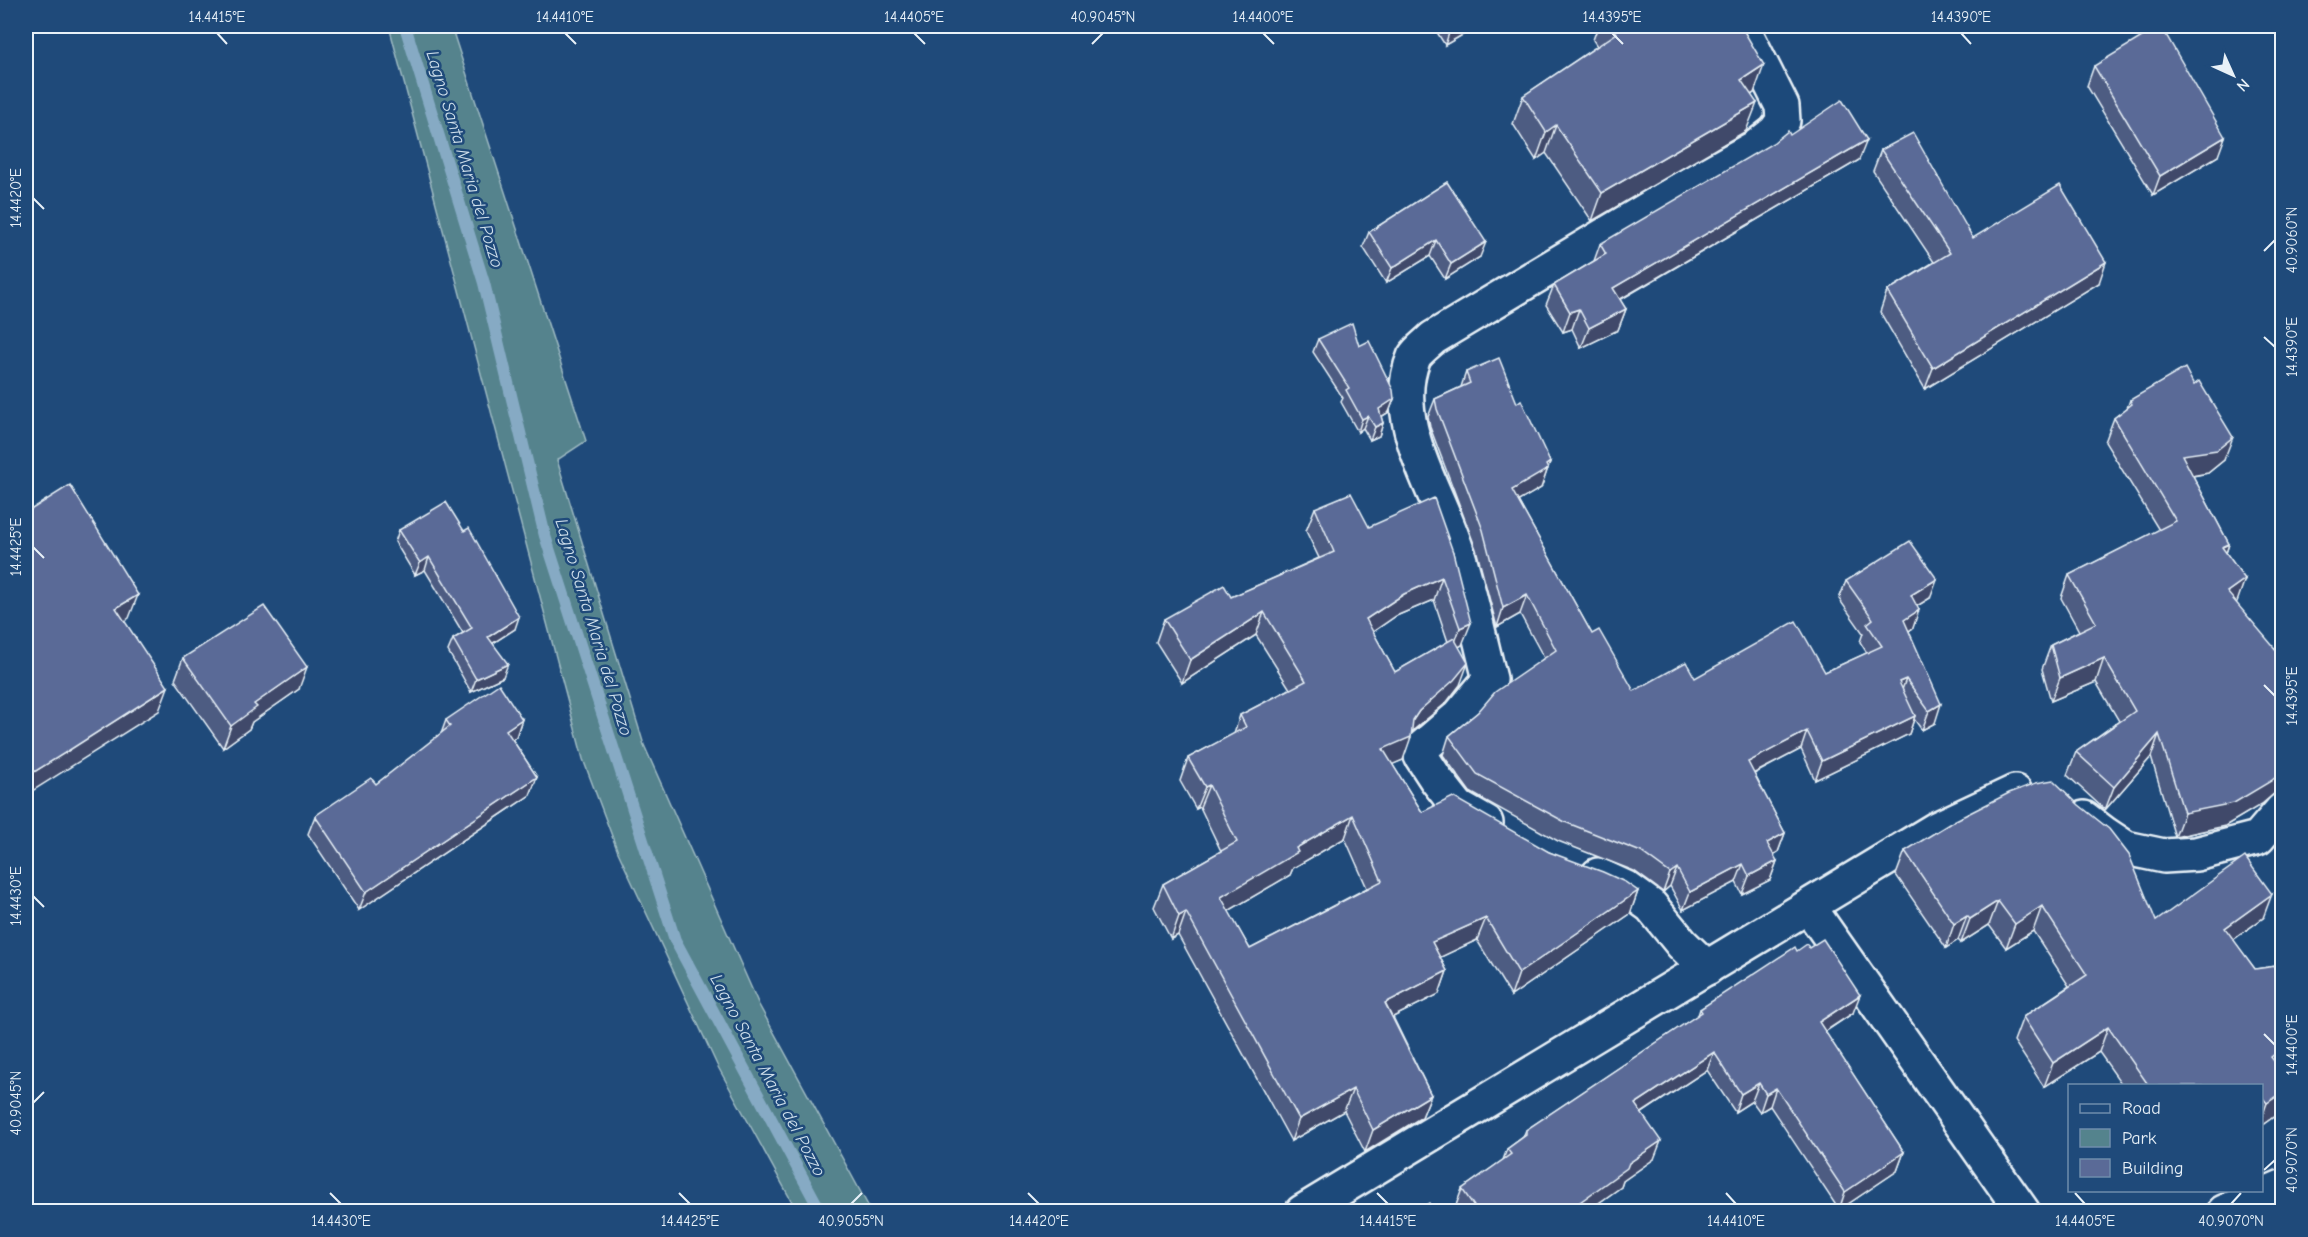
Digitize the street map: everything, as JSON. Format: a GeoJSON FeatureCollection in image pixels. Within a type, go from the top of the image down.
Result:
{"type":"FeatureCollection","features":[{"type":"Feature","properties":{"kind":"street"},"geometry":{"type":"LineString","coordinates":[[1509,835],[1458,807],[1421,756],[1423,747],[1459,716],[1490,679],[1458,552],[1427,478],[1408,419],[1408,380],[1415,355],[1433,338],[1683,188],[1756,147],[1775,132],[1783,121],[1782,106],[1742,26]]}},
{"type":"Feature","properties":{"kind":"street"},"geometry":{"type":"LineString","coordinates":[[1302,1212],[1936,829],[2034,784],[2054,791],[2105,834],[2126,848],[2164,856],[2196,854],[2258,838],[2283,810]]}},
{"type":"Feature","properties":{"kind":"street"},"geometry":{"type":"LineString","coordinates":[[1571,865],[1626,888],[1650,906],[1682,944],[1707,968]]}},
{"type":"Feature","properties":{"kind":"street"},"geometry":{"type":"LineString","coordinates":[[1809,907],[2023,1212]]}},
{"type":"Feature","properties":{"kind":"street"},"geometry":{"type":"LineString","coordinates":[[2224,1212],[2283,1187]]}},
{"type":"Feature","properties":{"kind":"green space"},"geometry":{"type":"Polygon","coordinates":[[[389,26],[451,26],[586,441],[557,460],[644,745],[759,1005],[871,1211],[797,1211],[717,1065],[618,852],[583,759],[389,26]]]}},
{"type":"Feature","properties":{"kind":"building"},"geometry":{"type":"Polygon","coordinates":[[[1612,26],[1741,26],[1764,65],[1741,80],[1757,103],[1602,193],[1556,125],[1546,132],[1523,96],[1617,33],[1612,26]]]}},
{"type":"Feature","properties":{"kind":"building"},"geometry":{"type":"Polygon","coordinates":[[[2160,26],[2225,137],[2160,176],[2094,66],[2160,26]]]}},
{"type":"Feature","properties":{"kind":"building"},"geometry":{"type":"Polygon","coordinates":[[[1842,100],[1867,140],[1613,288],[1626,309],[1589,328],[1579,309],[1570,312],[1554,285],[1606,254],[1600,244],[1773,143],[1788,131],[1790,135],[1842,100]]]}},
{"type":"Feature","properties":{"kind":"building"},"geometry":{"type":"Polygon","coordinates":[[[1913,133],[1973,238],[2060,185],[2106,262],[1933,368],[1887,291],[1950,253],[1881,150],[1913,133]]]}},
{"type":"Feature","properties":{"kind":"building"},"geometry":{"type":"Polygon","coordinates":[[[1447,182],[1486,242],[1451,264],[1436,240],[1392,268],[1369,232],[1447,182]]]}},
{"type":"Feature","properties":{"kind":"building"},"geometry":{"type":"Polygon","coordinates":[[[1352,323],[1359,346],[1369,341],[1393,390],[1394,399],[1379,409],[1383,423],[1375,427],[1368,416],[1362,419],[1346,390],[1349,388],[1318,339],[1352,323]]]}},
{"type":"Feature","properties":{"kind":"building"},"geometry":{"type":"Polygon","coordinates":[[[1499,358],[1517,403],[1521,400],[1550,462],[1546,465],[1548,469],[1512,490],[1592,634],[1599,630],[1634,691],[1686,662],[1695,678],[1796,621],[1825,672],[1882,646],[1867,624],[1873,619],[1846,581],[1910,541],[1937,579],[1911,595],[1919,610],[1904,620],[1941,704],[1929,711],[1906,679],[1899,682],[1915,716],[1822,761],[1807,731],[1748,762],[1785,833],[1767,843],[1777,861],[1749,876],[1743,864],[1690,892],[1677,868],[1670,873],[1641,852],[1565,822],[1477,774],[1449,736],[1478,712],[1495,692],[1556,650],[1527,595],[1503,608],[1483,530],[1435,399],[1470,383],[1466,372],[1499,358]]]}},
{"type":"Feature","properties":{"kind":"building"},"geometry":{"type":"Polygon","coordinates":[[[2185,368],[2194,385],[2199,381],[2233,437],[2217,450],[2182,455],[2229,544],[2222,547],[2245,579],[2227,592],[2283,658],[2283,771],[2271,781],[2234,803],[2184,813],[2159,734],[2114,787],[2076,752],[2135,711],[2104,658],[2060,678],[2051,645],[2096,623],[2069,575],[2176,521],[2114,418],[2132,404],[2130,400],[2185,368]]]}},
{"type":"Feature","properties":{"kind":"building"},"geometry":{"type":"Polygon","coordinates":[[[70,485],[138,595],[116,608],[168,687],[26,777],[26,515],[27,512],[70,485]]]}},
{"type":"Feature","properties":{"kind":"building"},"geometry":{"type":"Polygon","coordinates":[[[1351,493],[1369,527],[1434,498],[1453,552],[1471,623],[1460,628],[1442,577],[1404,594],[1366,619],[1395,672],[1454,638],[1468,663],[1454,680],[1419,711],[1413,720],[1411,737],[1383,749],[1422,812],[1453,797],[1549,852],[1603,872],[1638,891],[1519,973],[1486,918],[1432,942],[1447,971],[1385,1003],[1431,1095],[1373,1130],[1353,1089],[1299,1119],[1186,912],[1179,916],[1163,884],[1237,842],[1209,785],[1205,787],[1188,758],[1246,727],[1240,715],[1306,681],[1264,612],[1190,660],[1164,619],[1224,585],[1231,597],[1334,552],[1315,508],[1351,493]],[[1353,815],[1296,848],[1298,852],[1221,897],[1250,949],[1382,881],[1353,815]]]}},
{"type":"Feature","properties":{"kind":"building"},"geometry":{"type":"Polygon","coordinates":[[[446,502],[464,531],[469,528],[519,617],[488,637],[508,664],[476,679],[453,639],[472,628],[429,557],[420,563],[399,530],[446,502]]]}},
{"type":"Feature","properties":{"kind":"building"},"geometry":{"type":"Polygon","coordinates":[[[264,606],[307,667],[254,704],[257,707],[231,726],[183,658],[264,606]]]}},
{"type":"Feature","properties":{"kind":"building"},"geometry":{"type":"Polygon","coordinates":[[[499,684],[522,719],[506,730],[537,777],[366,892],[315,816],[371,778],[376,784],[450,726],[446,720],[499,684]]]}},
{"type":"Feature","properties":{"kind":"building"},"geometry":{"type":"Polygon","coordinates":[[[2053,780],[2109,829],[2129,855],[2156,921],[2245,857],[2272,894],[2225,928],[2255,969],[2283,965],[2283,1047],[2271,1057],[2283,1072],[2283,1092],[2267,1103],[2263,1098],[2263,1084],[2148,1084],[2108,1027],[2053,1063],[2023,1017],[2087,975],[2042,906],[2015,924],[1998,901],[1970,919],[1967,916],[1954,924],[1905,851],[1954,821],[2009,793],[2036,783],[2053,780]]]}},
{"type":"Feature","properties":{"kind":"building"},"geometry":{"type":"Polygon","coordinates":[[[1823,939],[1860,995],[1819,1022],[1904,1152],[1845,1192],[1776,1088],[1766,1094],[1759,1083],[1741,1094],[1714,1052],[1635,1104],[1661,1141],[1566,1212],[1478,1212],[1462,1189],[1511,1154],[1507,1149],[1526,1135],[1526,1130],[1702,1012],[1700,1009],[1795,947],[1797,951],[1807,944],[1809,948],[1823,939]]]}},
{"type":"Feature","properties":{"kind":"building"},"geometry":{"type":"Polygon","coordinates":[[[1429,1203],[1434,1212],[1414,1212],[1429,1203]]]}},
{"type":"Feature","properties":{"kind":"waterway","name":"Lagno Santa Maria del Pozzo"},"geometry":{"type":"LineString","coordinates":[[405,26],[484,283],[545,536],[675,940],[821,1212]]}}]}
